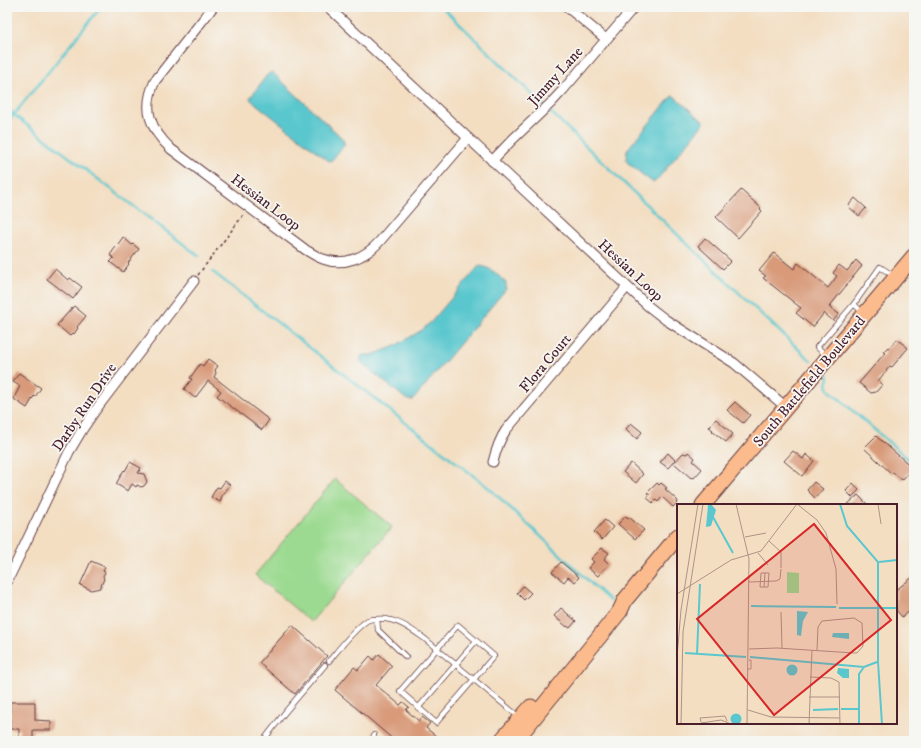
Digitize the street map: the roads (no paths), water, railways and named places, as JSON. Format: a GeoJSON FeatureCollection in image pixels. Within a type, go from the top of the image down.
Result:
{"type":"FeatureCollection","features":[{"type":"Feature","properties":{"kind":"main road","name":"South Battlefield Boulevard"},"geometry":{"type":"LineString","coordinates":[[705,504],[914,256]]}},
{"type":"Feature","properties":{"kind":"main road"},"geometry":{"type":"LineString","coordinates":[[515,741],[525,722],[614,607],[625,600],[677,537]]}},
{"type":"Feature","properties":{"kind":"main road"},"geometry":{"type":"LineString","coordinates":[[501,741],[525,722]]}},
{"type":"Feature","properties":{"kind":"street","name":"Hessian Loop"},"geometry":{"type":"LineString","coordinates":[[213,7],[155,81],[149,98],[150,115],[155,131],[162,141],[172,149],[314,255],[338,262],[353,259],[368,252],[374,247],[468,138]]}},
{"type":"Feature","properties":{"kind":"street","name":"Hessian Loop"},"geometry":{"type":"LineString","coordinates":[[328,7],[657,314],[734,363],[786,408]]}},
{"type":"Feature","properties":{"kind":"street"},"geometry":{"type":"LineString","coordinates":[[567,7],[606,40]]}},
{"type":"Feature","properties":{"kind":"street","name":"Jimmy Lane"},"geometry":{"type":"LineString","coordinates":[[492,161],[551,103],[634,7]]}},
{"type":"Feature","properties":{"kind":"street","name":"Darby Run Drive"},"geometry":{"type":"LineString","coordinates":[[7,582],[69,452],[82,430],[97,408],[194,281]]}},
{"type":"Feature","properties":{"kind":"street","name":"Flora Court"},"geometry":{"type":"LineString","coordinates":[[493,462],[497,445],[506,430],[627,287]]}},
{"type":"Feature","properties":{"kind":"lane"},"geometry":{"type":"LineString","coordinates":[[829,357],[816,347],[854,304],[880,267],[896,278]]}},
{"type":"Feature","properties":{"kind":"lane"},"geometry":{"type":"LineString","coordinates":[[854,304],[865,314]]}},
{"type":"Feature","properties":{"kind":"lane"},"geometry":{"type":"LineString","coordinates":[[328,661],[359,627],[369,619],[383,618],[398,622],[420,635],[525,722]]}},
{"type":"Feature","properties":{"kind":"lane"},"geometry":{"type":"LineString","coordinates":[[376,619],[378,630],[406,657]]}},
{"type":"Feature","properties":{"kind":"lane"},"geometry":{"type":"LineString","coordinates":[[458,624],[494,656],[436,723],[400,691],[437,649],[458,624]]}},
{"type":"Feature","properties":{"kind":"lane"},"geometry":{"type":"LineString","coordinates":[[418,708],[476,641]]}},
{"type":"Feature","properties":{"kind":"lane"},"geometry":{"type":"LineString","coordinates":[[263,741],[325,665]]}},
{"type":"Feature","properties":{"kind":"lane"},"geometry":{"type":"LineString","coordinates":[[372,741],[374,735]]}},
{"type":"Feature","properties":{"kind":"water"},"geometry":{"type":"Polygon","coordinates":[[[272,72],[342,138],[344,145],[332,160],[329,161],[251,100],[250,98],[267,75],[272,72]]]}},
{"type":"Feature","properties":{"kind":"water"},"geometry":{"type":"Polygon","coordinates":[[[672,96],[674,96],[704,123],[655,182],[652,182],[629,164],[626,160],[627,151],[672,96]]]}},
{"type":"Feature","properties":{"kind":"water"},"geometry":{"type":"Polygon","coordinates":[[[479,266],[483,266],[491,270],[497,275],[506,283],[506,289],[413,400],[406,399],[361,362],[361,356],[372,355],[395,346],[422,330],[432,321],[479,266]]]}},
{"type":"Feature","properties":{"kind":"waterway"},"geometry":{"type":"LineString","coordinates":[[7,123],[101,7]]}},
{"type":"Feature","properties":{"kind":"waterway"},"geometry":{"type":"LineString","coordinates":[[442,7],[680,237],[811,361]]}},
{"type":"Feature","properties":{"kind":"waterway"},"geometry":{"type":"LineString","coordinates":[[7,108],[14,115],[199,256]]}},
{"type":"Feature","properties":{"kind":"waterway"},"geometry":{"type":"LineString","coordinates":[[213,272],[489,488],[610,601]]}},
{"type":"Feature","properties":{"kind":"waterway"},"geometry":{"type":"LineString","coordinates":[[828,375],[829,378],[827,384],[829,390],[914,464]]}}]}
